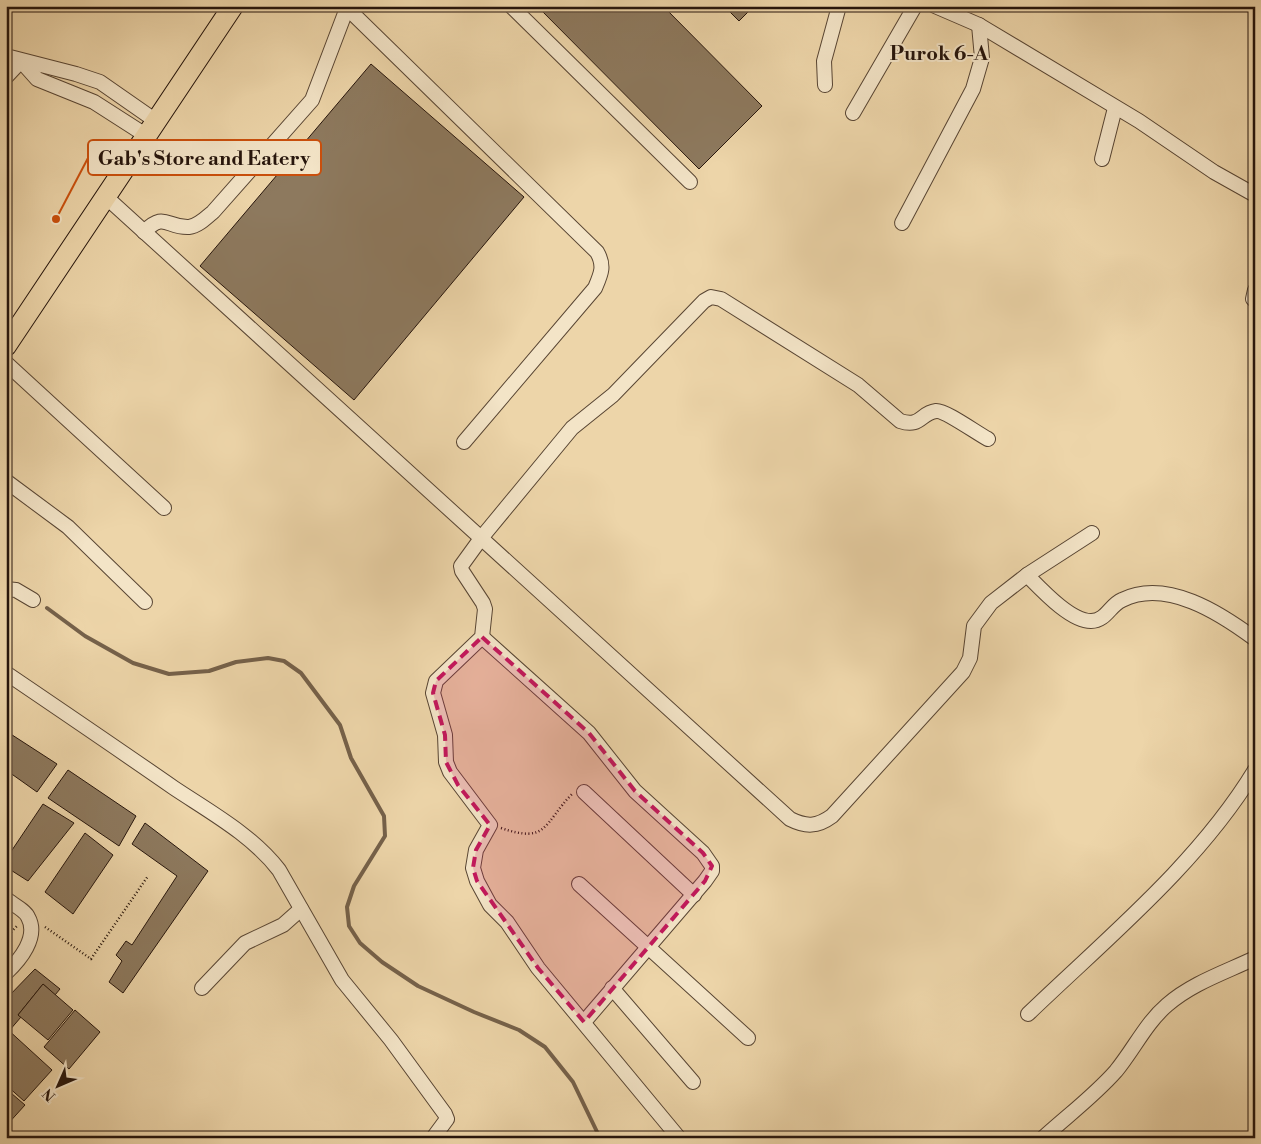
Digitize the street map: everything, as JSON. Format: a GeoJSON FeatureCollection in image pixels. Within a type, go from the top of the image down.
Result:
{"type":"FeatureCollection","features":[{"type":"Feature","properties":{"kind":"highway"},"geometry":{"type":"LineString","coordinates":[[6,346],[233,6]]}},
{"type":"Feature","properties":{"kind":"street"},"geometry":{"type":"LineString","coordinates":[[511,6],[690,182]]}},
{"type":"Feature","properties":{"kind":"street"},"geometry":{"type":"LineString","coordinates":[[825,85],[825,54],[839,6]]}},
{"type":"Feature","properties":{"kind":"street"},"geometry":{"type":"LineString","coordinates":[[853,114],[915,6]]}},
{"type":"Feature","properties":{"kind":"street"},"geometry":{"type":"LineString","coordinates":[[935,6],[979,25],[1161,134],[1214,172],[1255,195]]}},
{"type":"Feature","properties":{"kind":"street"},"geometry":{"type":"LineString","coordinates":[[144,232],[156,222],[162,220],[189,227],[200,222],[213,212],[312,100],[346,7],[596,252],[602,261],[602,273],[595,288],[464,442]]}},
{"type":"Feature","properties":{"kind":"street"},"geometry":{"type":"LineString","coordinates":[[902,223],[973,90],[982,58],[979,25]]}},
{"type":"Feature","properties":{"kind":"street"},"geometry":{"type":"LineString","coordinates":[[6,56],[100,82],[151,128]]}},
{"type":"Feature","properties":{"kind":"street"},"geometry":{"type":"LineString","coordinates":[[21,61],[37,79],[151,128]]}},
{"type":"Feature","properties":{"kind":"street"},"geometry":{"type":"LineString","coordinates":[[6,77],[21,61]]}},
{"type":"Feature","properties":{"kind":"street"},"geometry":{"type":"LineString","coordinates":[[1102,158],[1112,128],[1115,108]]}},
{"type":"Feature","properties":{"kind":"street"},"geometry":{"type":"LineString","coordinates":[[106,197],[783,812],[802,825],[824,822],[832,816],[963,672],[970,658],[974,626],[980,616],[1005,590],[1092,533]]}},
{"type":"Feature","properties":{"kind":"street"},"geometry":{"type":"LineString","coordinates":[[679,1138],[538,968],[507,922],[490,905],[477,881],[473,868],[476,850],[490,824],[450,772],[446,762],[445,735],[433,693],[436,681],[482,636],[485,609],[462,571],[461,566],[482,537],[572,428],[592,414],[613,395],[704,301],[711,297],[721,299],[858,384],[900,421],[909,424],[916,423],[930,413],[940,412],[988,439]]}},
{"type":"Feature","properties":{"kind":"street"},"geometry":{"type":"LineString","coordinates":[[6,362],[106,452],[164,508]]}},
{"type":"Feature","properties":{"kind":"street"},"geometry":{"type":"LineString","coordinates":[[6,481],[68,527],[145,602]]}},
{"type":"Feature","properties":{"kind":"street"},"geometry":{"type":"LineString","coordinates":[[1026,575],[1056,602],[1075,615],[1090,621],[1100,619],[1120,600],[1135,596],[1157,594],[1183,598],[1231,621],[1255,639]]}},
{"type":"Feature","properties":{"kind":"street"},"geometry":{"type":"LineString","coordinates":[[6,590],[16,590],[33,600]]}},
{"type":"Feature","properties":{"kind":"street"},"geometry":{"type":"LineString","coordinates":[[482,636],[588,733],[635,791],[709,860],[712,871],[694,895],[584,1022]]}},
{"type":"Feature","properties":{"kind":"street"},"geometry":{"type":"LineString","coordinates":[[6,673],[254,843],[267,855],[279,870],[342,980],[391,1040],[445,1114],[447,1119],[445,1124],[433,1138]]}},
{"type":"Feature","properties":{"kind":"street"},"geometry":{"type":"LineString","coordinates":[[1028,1014],[1142,905],[1198,847],[1255,770]]}},
{"type":"Feature","properties":{"kind":"street"},"geometry":{"type":"LineString","coordinates":[[584,792],[694,895]]}},
{"type":"Feature","properties":{"kind":"street"},"geometry":{"type":"LineString","coordinates":[[579,884],[748,1038]]}},
{"type":"Feature","properties":{"kind":"street"},"geometry":{"type":"LineString","coordinates":[[6,899],[28,915],[31,928],[29,942],[22,955],[6,973]]}},
{"type":"Feature","properties":{"kind":"street"},"geometry":{"type":"LineString","coordinates":[[202,988],[245,943],[283,925],[301,909]]}},
{"type":"Feature","properties":{"kind":"street"},"geometry":{"type":"LineString","coordinates":[[1042,1137],[1096,1093],[1116,1070],[1153,1019],[1168,1004],[1187,990],[1255,958]]}},
{"type":"Feature","properties":{"kind":"street"},"geometry":{"type":"LineString","coordinates":[[612,988],[693,1082]]}},
{"type":"Feature","properties":{"kind":"path"},"geometry":{"type":"LineString","coordinates":[[490,824],[520,834],[534,835],[545,826],[573,793],[579,790],[584,792]]}},
{"type":"Feature","properties":{"kind":"path"},"geometry":{"type":"LineString","coordinates":[[28,915],[91,959],[148,876]]}},
{"type":"Feature","properties":{"kind":"highlighted area"},"geometry":{"type":"Polygon","coordinates":[[[482,637],[589,733],[635,791],[703,853],[712,866],[705,881],[584,1022],[538,968],[477,881],[473,868],[476,850],[490,825],[458,785],[446,762],[445,735],[433,693],[436,681],[482,637]]]}},
{"type":"Feature","properties":{"kind":"building"},"geometry":{"type":"Polygon","coordinates":[[[537,6],[663,6],[762,106],[699,169],[537,6]]]}},
{"type":"Feature","properties":{"kind":"building"},"geometry":{"type":"Polygon","coordinates":[[[724,6],[754,6],[739,21],[724,6]]]}},
{"type":"Feature","properties":{"kind":"building"},"geometry":{"type":"Polygon","coordinates":[[[371,64],[524,197],[354,400],[200,266],[371,64]]]}},
{"type":"Feature","properties":{"kind":"building"},"geometry":{"type":"Polygon","coordinates":[[[6,731],[57,764],[37,792],[6,770],[6,731]]]}},
{"type":"Feature","properties":{"kind":"building"},"geometry":{"type":"Polygon","coordinates":[[[68,770],[136,816],[119,846],[48,798],[68,770]]]}},
{"type":"Feature","properties":{"kind":"building"},"geometry":{"type":"Polygon","coordinates":[[[43,804],[74,823],[28,881],[6,867],[6,859],[43,804]]]}},
{"type":"Feature","properties":{"kind":"building"},"geometry":{"type":"Polygon","coordinates":[[[145,823],[208,871],[123,993],[109,982],[122,961],[116,955],[126,941],[132,945],[177,876],[132,844],[145,823]]]}},
{"type":"Feature","properties":{"kind":"building"},"geometry":{"type":"Polygon","coordinates":[[[85,833],[113,855],[73,914],[45,892],[85,833]]]}},
{"type":"Feature","properties":{"kind":"building"},"geometry":{"type":"Polygon","coordinates":[[[35,969],[60,989],[55,995],[43,984],[18,1015],[21,1017],[9,1031],[6,1028],[6,999],[35,969]]]}},
{"type":"Feature","properties":{"kind":"building"},"geometry":{"type":"Polygon","coordinates":[[[43,984],[73,1010],[48,1040],[18,1015],[43,984]]]}},
{"type":"Feature","properties":{"kind":"building"},"geometry":{"type":"Polygon","coordinates":[[[75,1010],[100,1032],[69,1069],[44,1047],[75,1010]]]}},
{"type":"Feature","properties":{"kind":"building"},"geometry":{"type":"Polygon","coordinates":[[[6,1028],[52,1070],[24,1101],[6,1085],[6,1028]]]}},
{"type":"Feature","properties":{"kind":"building"},"geometry":{"type":"Polygon","coordinates":[[[11,1093],[25,1105],[6,1126],[6,1099],[11,1093]]]}},
{"type":"Feature","properties":{"kind":"waterway"},"geometry":{"type":"LineString","coordinates":[[47,608],[85,636],[133,663],[169,674],[209,671],[236,662],[268,658],[284,661],[301,673],[340,725],[351,758],[384,816],[385,836],[354,886],[347,907],[349,926],[360,943],[382,962],[418,986],[519,1030],[545,1047],[573,1082],[600,1138]]}},
{"type":"Feature","properties":{"kind":"place","name":"Gab's Store and Eatery"},"geometry":{"type":"Point","coordinates":[56,219]}},
{"type":"Feature","properties":{"kind":"district","name":"Purok 6-A"},"geometry":{"type":"Point","coordinates":[939,54]}}]}
